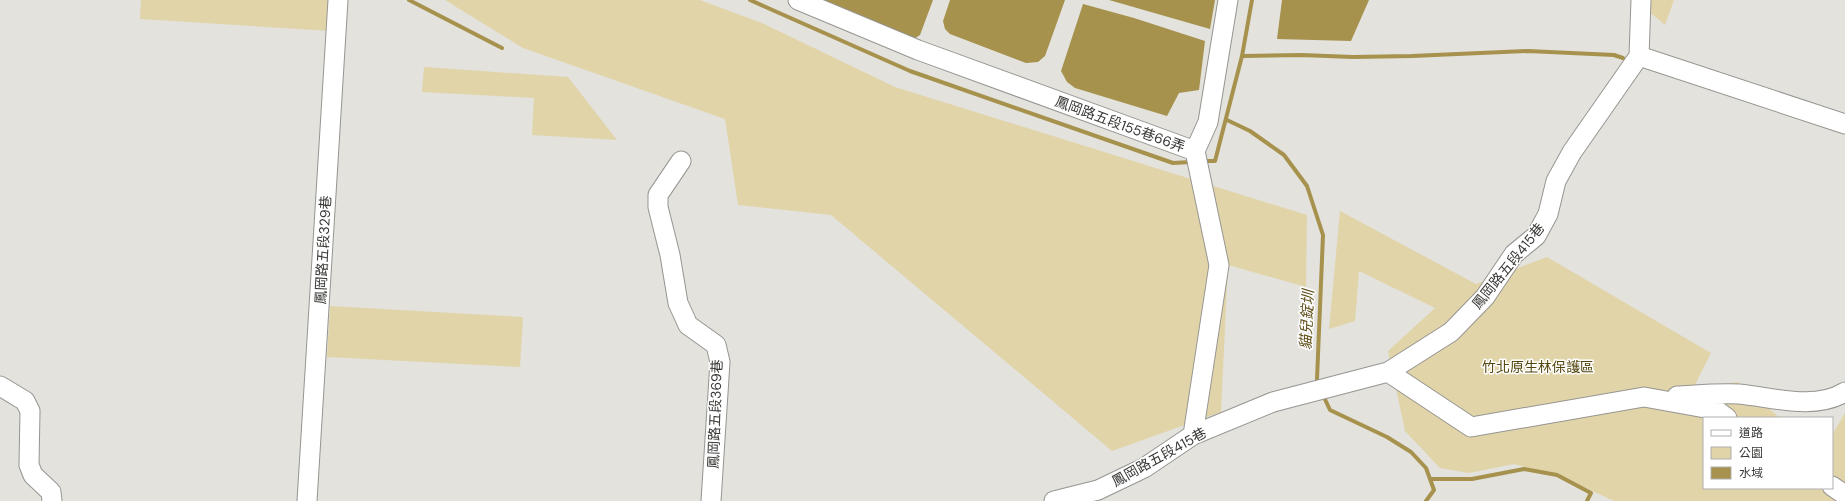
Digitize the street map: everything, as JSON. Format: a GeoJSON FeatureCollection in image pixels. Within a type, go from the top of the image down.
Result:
{"type":"FeatureCollection","features":[{"type":"Feature","properties":{"kind":"lane","name":"鳳岡路五段329巷"},"geometry":{"type":"LineString","coordinates":[[307,501],[338,0]]}},
{"type":"Feature","properties":{"kind":"lane","name":"鳳岡路五段155巷66弄"},"geometry":{"type":"LineString","coordinates":[[798,0],[918,50],[1195,151],[1218,265],[1193,436]]}},
{"type":"Feature","properties":{"kind":"lane"},"geometry":{"type":"LineString","coordinates":[[1195,151],[1208,122],[1228,0]]}},
{"type":"Feature","properties":{"kind":"lane"},"geometry":{"type":"LineString","coordinates":[[1641,0],[1638,56],[1845,124]]}},
{"type":"Feature","properties":{"kind":"lane","name":"鳳岡路五段415巷"},"geometry":{"type":"LineString","coordinates":[[1054,501],[1105,487],[1144,468],[1193,436],[1273,402],[1388,372],[1451,332],[1485,297],[1514,254],[1536,236],[1548,214],[1556,181],[1572,152],[1638,56]]}},
{"type":"Feature","properties":{"kind":"lane","name":"鳳岡路五段369巷"},"geometry":{"type":"LineString","coordinates":[[681,161],[658,196],[658,208],[670,255],[678,303],[688,325],[716,345],[720,362],[711,501]]}},
{"type":"Feature","properties":{"kind":"lane"},"geometry":{"type":"LineString","coordinates":[[1388,372],[1471,427],[1644,397],[1739,394],[1804,402],[1838,396],[1845,392]]}},
{"type":"Feature","properties":{"kind":"lane"},"geometry":{"type":"LineString","coordinates":[[0,386],[25,401],[30,411],[29,465],[33,475],[51,492],[52,501]]}},
{"type":"Feature","properties":{"kind":"lane"},"geometry":{"type":"LineString","coordinates":[[1644,397],[1716,410],[1726,417]]}},
{"type":"Feature","properties":{"kind":"lane"},"geometry":{"type":"LineString","coordinates":[[1833,487],[1845,495]]}},
{"type":"Feature","properties":{"kind":"green space"},"geometry":{"type":"Polygon","coordinates":[[[141,0],[332,0],[330,31],[140,19],[141,0]]]}},
{"type":"Feature","properties":{"kind":"green space"},"geometry":{"type":"Polygon","coordinates":[[[445,0],[700,0],[762,23],[895,87],[1307,215],[1306,287],[1228,265],[1221,412],[1112,451],[831,215],[738,205],[725,119],[523,48],[445,0]]]}},
{"type":"Feature","properties":{"kind":"green space"},"geometry":{"type":"Polygon","coordinates":[[[1635,0],[1674,0],[1665,25],[1635,0]]]}},
{"type":"Feature","properties":{"kind":"green space"},"geometry":{"type":"Polygon","coordinates":[[[424,67],[568,77],[617,140],[532,135],[534,98],[422,92],[424,67]]]}},
{"type":"Feature","properties":{"kind":"green space","name":"竹北原生林保護區"},"geometry":{"type":"Polygon","coordinates":[[[1340,211],[1476,284],[1547,257],[1711,353],[1693,389],[1738,382],[1779,417],[1703,417],[1703,489],[1833,489],[1833,433],[1845,413],[1845,501],[1614,501],[1562,477],[1514,464],[1469,473],[1440,468],[1405,431],[1388,351],[1435,308],[1359,271],[1355,321],[1329,329],[1340,211]]]}},
{"type":"Feature","properties":{"kind":"green space"},"geometry":{"type":"Polygon","coordinates":[[[330,306],[523,317],[520,367],[327,357],[330,306]]]}},
{"type":"Feature","properties":{"kind":"water"},"geometry":{"type":"Polygon","coordinates":[[[814,0],[933,0],[920,35],[911,41],[814,0]]]}},
{"type":"Feature","properties":{"kind":"water"},"geometry":{"type":"Polygon","coordinates":[[[950,0],[1065,0],[1045,56],[1038,62],[1026,63],[950,34],[945,29],[943,21],[950,0]]]}},
{"type":"Feature","properties":{"kind":"water"},"geometry":{"type":"Polygon","coordinates":[[[1109,0],[1215,0],[1210,29],[1109,0]]]}},
{"type":"Feature","properties":{"kind":"water"},"geometry":{"type":"Polygon","coordinates":[[[1282,0],[1369,0],[1351,41],[1277,39],[1282,0]]]}},
{"type":"Feature","properties":{"kind":"water"},"geometry":{"type":"Polygon","coordinates":[[[1083,4],[1134,18],[1205,41],[1199,90],[1179,93],[1167,116],[1075,88],[1067,82],[1061,71],[1083,4]]]}},
{"type":"Feature","properties":{"kind":"waterway"},"geometry":{"type":"LineString","coordinates":[[409,0],[502,48]]}},
{"type":"Feature","properties":{"kind":"waterway"},"geometry":{"type":"LineString","coordinates":[[750,0],[910,71],[1173,163],[1191,162]]}},
{"type":"Feature","properties":{"kind":"waterway"},"geometry":{"type":"LineString","coordinates":[[1202,161],[1215,161],[1242,56],[1252,0]]}},
{"type":"Feature","properties":{"kind":"waterway"},"geometry":{"type":"LineString","coordinates":[[1242,56],[1412,56],[1528,51],[1614,55],[1623,58]]}},
{"type":"Feature","properties":{"kind":"waterway","name":"貓兒錠圳"},"geometry":{"type":"LineString","coordinates":[[1227,120],[1250,131],[1284,155],[1307,186],[1323,235],[1317,379],[1319,385]]}},
{"type":"Feature","properties":{"kind":"waterway","name":"貓兒錠圳"},"geometry":{"type":"LineString","coordinates":[[1323,395],[1330,410],[1387,437],[1411,452],[1426,468],[1434,490],[1426,501]]}},
{"type":"Feature","properties":{"kind":"waterway"},"geometry":{"type":"LineString","coordinates":[[1430,479],[1472,479],[1524,469],[1557,475],[1591,493],[1587,501]]}}]}
